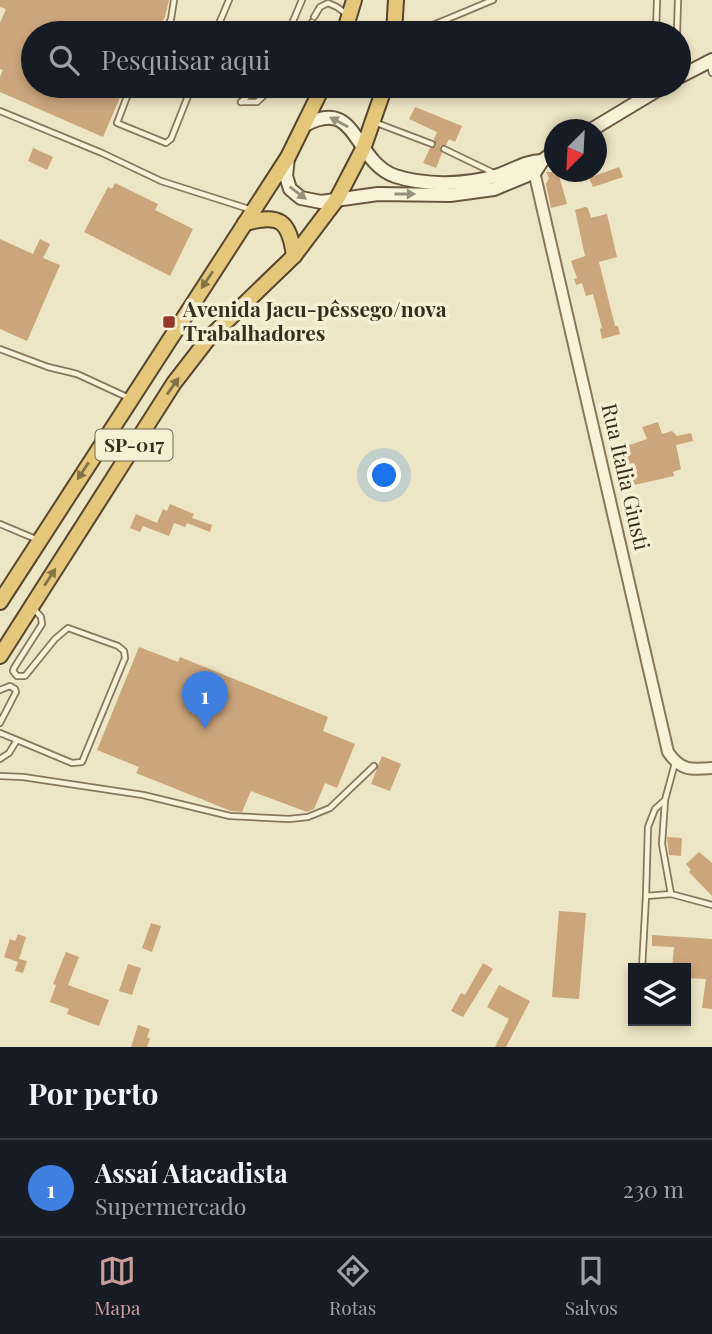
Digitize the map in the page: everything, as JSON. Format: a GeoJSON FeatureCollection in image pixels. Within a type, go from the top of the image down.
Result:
{"type":"FeatureCollection","features":[{"type":"Feature","properties":{"kind":"highway"},"geometry":{"type":"LineString","coordinates":[[348,21],[354,0]]}},
{"type":"Feature","properties":{"kind":"highway"},"geometry":{"type":"LineString","coordinates":[[395,21],[396,0]]}},
{"type":"Feature","properties":{"kind":"highway","name":"SP-017"},"geometry":{"type":"LineString","coordinates":[[0,602],[288,156],[317,98]]}},
{"type":"Feature","properties":{"kind":"highway","name":"SP-017"},"geometry":{"type":"LineString","coordinates":[[0,656],[174,383],[208,339],[294,256],[337,199],[363,149],[381,98]]}},
{"type":"Feature","properties":{"kind":"highway"},"geometry":{"type":"LineString","coordinates":[[244,223],[267,218],[279,221],[290,234],[294,256]]}},
{"type":"Feature","properties":{"kind":"main road"},"geometry":{"type":"LineString","coordinates":[[691,70],[711,65]]}},
{"type":"Feature","properties":{"kind":"main road"},"geometry":{"type":"LineString","coordinates":[[607,120],[642,98]]}},
{"type":"Feature","properties":{"kind":"main road"},"geometry":{"type":"LineString","coordinates":[[305,125],[321,117],[331,117],[349,128],[380,169],[404,179],[462,181],[536,165]]}},
{"type":"Feature","properties":{"kind":"main road"},"geometry":{"type":"LineString","coordinates":[[288,156],[288,186],[293,193],[310,201],[378,194],[464,194],[504,187],[544,160]]}},
{"type":"Feature","properties":{"kind":"street","name":"Rua Italia Giusti"},"geometry":{"type":"LineString","coordinates":[[536,165],[668,752],[676,763]]}},
{"type":"Feature","properties":{"kind":"street"},"geometry":{"type":"LineString","coordinates":[[676,763],[685,768],[712,768]]}},
{"type":"Feature","properties":{"kind":"lane"},"geometry":{"type":"LineString","coordinates":[[170,21],[174,0]]}},
{"type":"Feature","properties":{"kind":"lane"},"geometry":{"type":"LineString","coordinates":[[220,21],[229,0]]}},
{"type":"Feature","properties":{"kind":"lane"},"geometry":{"type":"LineString","coordinates":[[293,21],[302,0]]}},
{"type":"Feature","properties":{"kind":"lane"},"geometry":{"type":"LineString","coordinates":[[443,21],[493,0]]}},
{"type":"Feature","properties":{"kind":"lane"},"geometry":{"type":"LineString","coordinates":[[656,21],[657,0]]}},
{"type":"Feature","properties":{"kind":"lane"},"geometry":{"type":"LineString","coordinates":[[677,21],[678,0]]}},
{"type":"Feature","properties":{"kind":"lane"},"geometry":{"type":"LineString","coordinates":[[312,21],[320,6],[328,3],[337,6],[349,17]]}},
{"type":"Feature","properties":{"kind":"lane"},"geometry":{"type":"LineString","coordinates":[[126,98],[117,123],[166,143],[171,139],[187,98]]}},
{"type":"Feature","properties":{"kind":"lane"},"geometry":{"type":"LineString","coordinates":[[246,98],[241,102],[257,102],[261,98]]}},
{"type":"Feature","properties":{"kind":"lane"},"geometry":{"type":"LineString","coordinates":[[0,111],[102,153],[161,181],[253,210]]}},
{"type":"Feature","properties":{"kind":"lane"},"geometry":{"type":"LineString","coordinates":[[373,122],[432,144]]}},
{"type":"Feature","properties":{"kind":"lane"},"geometry":{"type":"LineString","coordinates":[[444,149],[498,175]]}},
{"type":"Feature","properties":{"kind":"lane"},"geometry":{"type":"LineString","coordinates":[[0,349],[48,368],[76,374],[130,398]]}},
{"type":"Feature","properties":{"kind":"lane"},"geometry":{"type":"LineString","coordinates":[[0,524],[39,540]]}},
{"type":"Feature","properties":{"kind":"lane"},"geometry":{"type":"LineString","coordinates":[[0,733],[72,763],[82,762],[125,658],[124,651],[118,646],[68,628],[55,639],[26,676],[17,676],[14,668],[43,624],[32,605]]}},
{"type":"Feature","properties":{"kind":"lane"},"geometry":{"type":"LineString","coordinates":[[0,691],[9,686],[16,692],[0,723]]}},
{"type":"Feature","properties":{"kind":"lane"},"geometry":{"type":"LineString","coordinates":[[0,759],[9,754],[17,740]]}},
{"type":"Feature","properties":{"kind":"lane"},"geometry":{"type":"LineString","coordinates":[[671,894],[662,844],[665,800],[676,763]]}},
{"type":"Feature","properties":{"kind":"lane"},"geometry":{"type":"LineString","coordinates":[[0,776],[35,778],[143,795],[230,816],[289,819],[312,816],[330,808],[374,766]]}},
{"type":"Feature","properties":{"kind":"lane"},"geometry":{"type":"LineString","coordinates":[[642,963],[648,827],[655,809],[665,800]]}},
{"type":"Feature","properties":{"kind":"lane"},"geometry":{"type":"LineString","coordinates":[[646,896],[671,894],[712,905]]}},
{"type":"Feature","properties":{"kind":"building"},"geometry":{"type":"Polygon","coordinates":[[[0,0],[169,0],[163,21],[21,21],[21,98],[120,98],[103,137],[0,92],[3,70],[0,69],[0,23],[6,9],[0,7],[0,0]]]}},
{"type":"Feature","properties":{"kind":"building"},"geometry":{"type":"Polygon","coordinates":[[[415,107],[462,126],[455,142],[449,139],[446,145],[440,146],[442,153],[436,168],[423,163],[430,148],[436,146],[434,139],[437,132],[409,119],[415,107]]]}},
{"type":"Feature","properties":{"kind":"building"},"geometry":{"type":"Polygon","coordinates":[[[33,148],[53,157],[47,170],[28,161],[33,148]]]}},
{"type":"Feature","properties":{"kind":"building"},"geometry":{"type":"Polygon","coordinates":[[[619,167],[623,177],[593,187],[591,182],[607,182],[607,171],[619,167]]]}},
{"type":"Feature","properties":{"kind":"building"},"geometry":{"type":"Polygon","coordinates":[[[561,182],[567,204],[551,208],[546,184],[561,182]]]}},
{"type":"Feature","properties":{"kind":"building"},"geometry":{"type":"Polygon","coordinates":[[[115,183],[158,204],[155,210],[193,229],[170,276],[84,232],[108,187],[112,189],[115,183]]]}},
{"type":"Feature","properties":{"kind":"building"},"geometry":{"type":"Polygon","coordinates":[[[588,208],[591,218],[607,214],[617,257],[599,262],[615,326],[618,326],[620,334],[602,339],[602,328],[593,294],[586,296],[582,283],[576,285],[574,279],[577,278],[571,261],[585,256],[575,210],[588,208]]]}},
{"type":"Feature","properties":{"kind":"building"},"geometry":{"type":"Polygon","coordinates":[[[0,239],[33,254],[40,239],[50,244],[43,258],[60,265],[27,341],[0,329],[0,239]]]}},
{"type":"Feature","properties":{"kind":"building"},"geometry":{"type":"Polygon","coordinates":[[[614,416],[617,429],[612,430],[615,439],[607,441],[601,418],[614,416]]]}},
{"type":"Feature","properties":{"kind":"building"},"geometry":{"type":"Polygon","coordinates":[[[658,422],[662,434],[672,431],[677,436],[691,433],[693,441],[676,445],[681,469],[673,472],[674,476],[621,488],[611,458],[629,454],[626,446],[647,439],[642,427],[658,422]]]}},
{"type":"Feature","properties":{"kind":"building"},"geometry":{"type":"Polygon","coordinates":[[[170,504],[194,514],[192,518],[212,525],[210,532],[187,523],[185,527],[174,523],[169,536],[143,526],[140,532],[130,528],[136,514],[157,523],[163,509],[167,511],[170,504]]]}},
{"type":"Feature","properties":{"kind":"building"},"geometry":{"type":"Polygon","coordinates":[[[139,647],[178,662],[180,657],[328,717],[323,731],[355,744],[337,788],[325,783],[314,809],[307,812],[251,791],[242,812],[231,811],[136,773],[139,767],[97,750],[139,647]]]}},
{"type":"Feature","properties":{"kind":"building"},"geometry":{"type":"Polygon","coordinates":[[[382,756],[401,764],[390,791],[371,784],[382,756]]]}},
{"type":"Feature","properties":{"kind":"building"},"geometry":{"type":"Polygon","coordinates":[[[667,837],[682,838],[681,856],[669,855],[667,837]]]}},
{"type":"Feature","properties":{"kind":"building"},"geometry":{"type":"Polygon","coordinates":[[[699,852],[712,863],[712,896],[689,872],[691,870],[686,864],[699,852]]]}},
{"type":"Feature","properties":{"kind":"building"},"geometry":{"type":"Polygon","coordinates":[[[559,911],[586,913],[579,999],[552,997],[559,911]]]}},
{"type":"Feature","properties":{"kind":"building"},"geometry":{"type":"Polygon","coordinates":[[[151,923],[161,926],[152,952],[142,948],[151,923]]]}},
{"type":"Feature","properties":{"kind":"building"},"geometry":{"type":"Polygon","coordinates":[[[18,934],[26,937],[19,959],[27,961],[23,973],[15,971],[18,962],[4,957],[10,939],[15,941],[18,934]]]}},
{"type":"Feature","properties":{"kind":"building"},"geometry":{"type":"Polygon","coordinates":[[[652,935],[712,939],[712,1009],[702,1008],[706,979],[691,978],[691,963],[672,963],[674,947],[652,946],[652,935]]]}},
{"type":"Feature","properties":{"kind":"building"},"geometry":{"type":"Polygon","coordinates":[[[66,952],[79,957],[68,985],[109,1000],[99,1026],[67,1014],[69,1009],[50,1002],[56,985],[53,984],[66,952]]]}},
{"type":"Feature","properties":{"kind":"building"},"geometry":{"type":"Polygon","coordinates":[[[483,963],[493,969],[463,1017],[451,1011],[461,993],[465,995],[483,963]]]}},
{"type":"Feature","properties":{"kind":"building"},"geometry":{"type":"Polygon","coordinates":[[[128,964],[141,968],[132,995],[119,991],[128,964]]]}},
{"type":"Feature","properties":{"kind":"building"},"geometry":{"type":"Polygon","coordinates":[[[499,985],[530,1001],[506,1047],[495,1047],[509,1019],[487,1007],[499,985]]]}},
{"type":"Feature","properties":{"kind":"building"},"geometry":{"type":"Polygon","coordinates":[[[138,1025],[150,1029],[147,1047],[131,1047],[138,1025]]]}},
{"type":"Feature","properties":{"kind":"place","name":"Avenida Jacu-pêssego/nova Trabalhadores"},"geometry":{"type":"Point","coordinates":[169,322]}},
{"type":"Feature","properties":{"kind":"place","name":"Assaí Atacadista"},"geometry":{"type":"Point","coordinates":[205,729]}}]}
